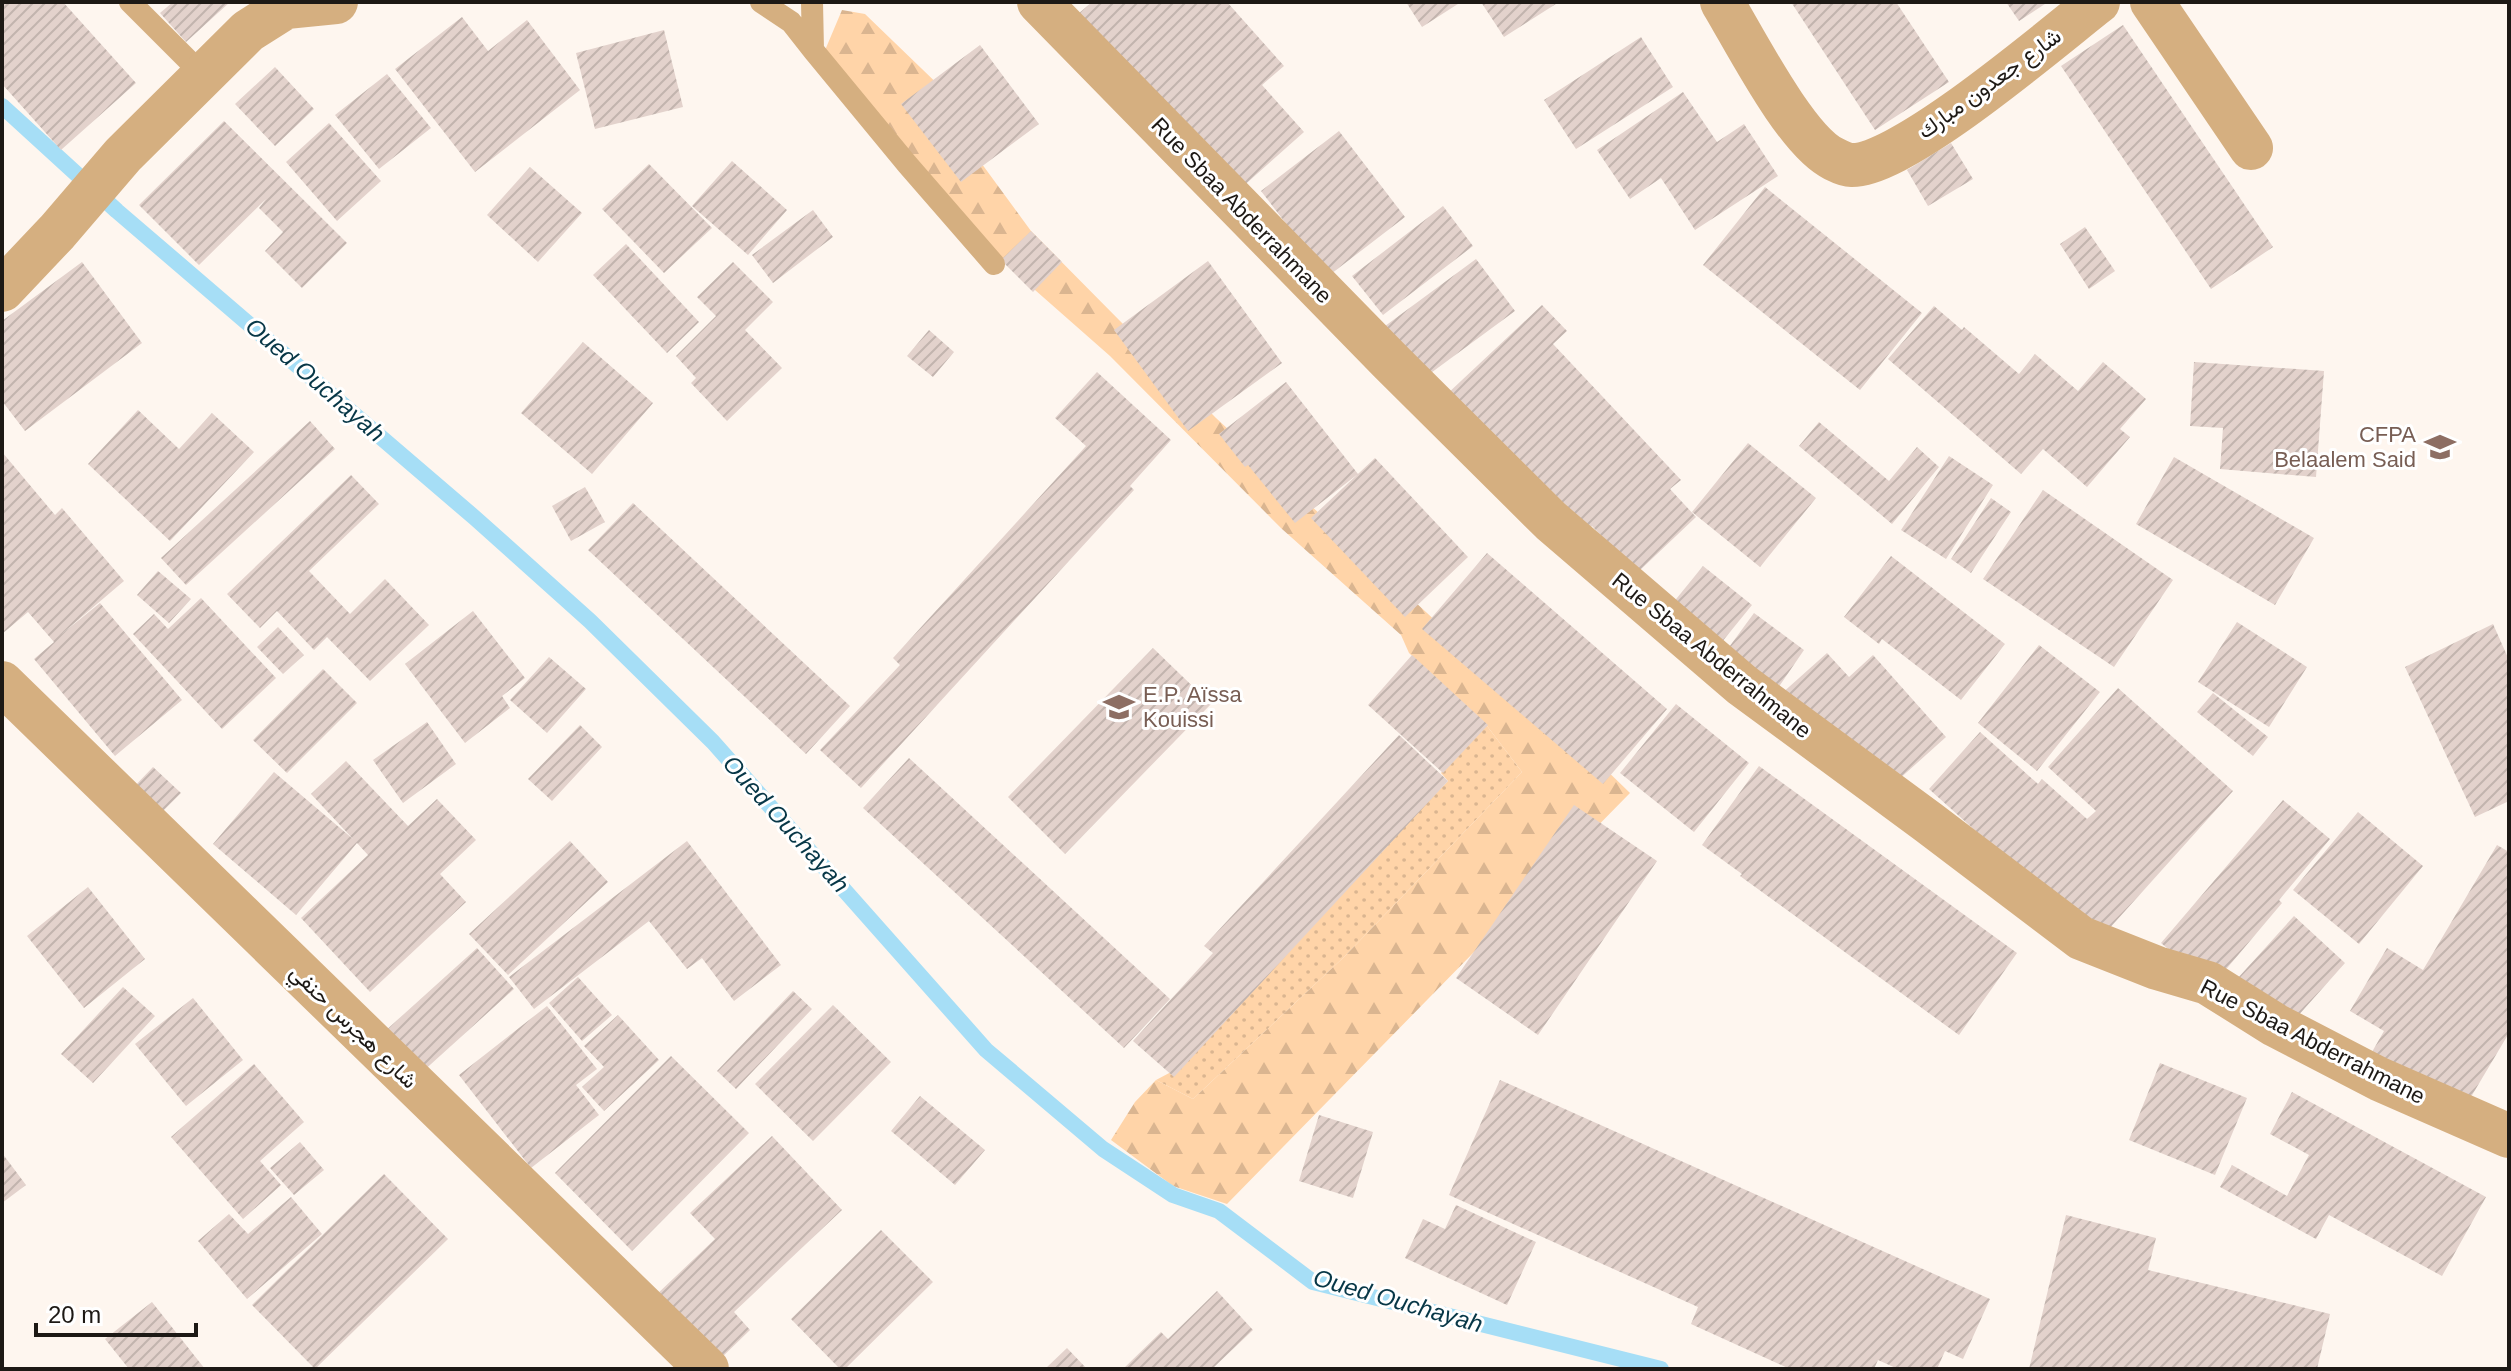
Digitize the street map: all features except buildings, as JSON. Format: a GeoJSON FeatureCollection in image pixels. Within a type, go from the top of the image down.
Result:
{"type":"FeatureCollection","features":[{"type":"Feature","properties":{"kind":"street"},"geometry":{"type":"LineString","coordinates":[[2,290],[123,155],[248,31],[286,4],[336,2]]}},
{"type":"Feature","properties":{"kind":"street","name":"Rue Sbaa Abderrahmane"},"geometry":{"type":"LineString","coordinates":[[1039,2],[1551,521],[1742,685],[2081,938],[2157,968],[2208,983],[2275,1025],[2379,1079],[2509,1136]]}},
{"type":"Feature","properties":{"kind":"street","name":"شارع جعدون مبارك"},"geometry":{"type":"LineString","coordinates":[[1722,2],[1790,116],[1832,159],[1851,165],[1876,159],[1909,143],[1975,99],[2098,2]]}},
{"type":"Feature","properties":{"kind":"street"},"geometry":{"type":"LineString","coordinates":[[2152,2],[2251,148]]}},
{"type":"Feature","properties":{"kind":"street","name":"شارع هجرس حنفي"},"geometry":{"type":"LineString","coordinates":[[2,683],[707,1369]]}},
{"type":"Feature","properties":{"kind":"lane"},"geometry":{"type":"LineString","coordinates":[[130,2],[203,75]]}},
{"type":"Feature","properties":{"kind":"lane"},"geometry":{"type":"LineString","coordinates":[[761,2],[791,22],[994,264]]}},
{"type":"Feature","properties":{"kind":"lane"},"geometry":{"type":"LineString","coordinates":[[812,2],[813,50]]}},
{"type":"Feature","properties":{"kind":"green space"},"geometry":{"type":"Polygon","coordinates":[[[842,10],[865,14],[950,96],[938,104],[1031,231],[1216,418],[1506,686],[1564,729],[1630,793],[1227,1204],[1173,1186],[1111,1140],[1135,1102],[1156,1080],[1193,1099],[1345,956],[1522,772],[1484,722],[1409,653],[1401,635],[1282,529],[1110,356],[1001,260],[823,55],[842,10]]]}},
{"type":"Feature","properties":{"kind":"green space"},"geometry":{"type":"Polygon","coordinates":[[[1484,722],[1522,772],[1345,956],[1193,1099],[1156,1080],[1173,1071],[1448,781],[1441,773],[1484,722]]]}},
{"type":"Feature","properties":{"kind":"waterway","name":"Oued Ouchayah"},"geometry":{"type":"LineString","coordinates":[[2,106],[117,211],[475,518],[590,621],[713,742],[986,1050],[1103,1149],[1173,1195],[1219,1211],[1313,1282],[1661,1369]]}},
{"type":"Feature","properties":{"kind":"place","name":"CFPA Belaalem Said"},"geometry":{"type":"Point","coordinates":[2440,447]}},
{"type":"Feature","properties":{"kind":"place","name":"E.P. Aïssa Kouissi"},"geometry":{"type":"Point","coordinates":[1119,707]}}]}
